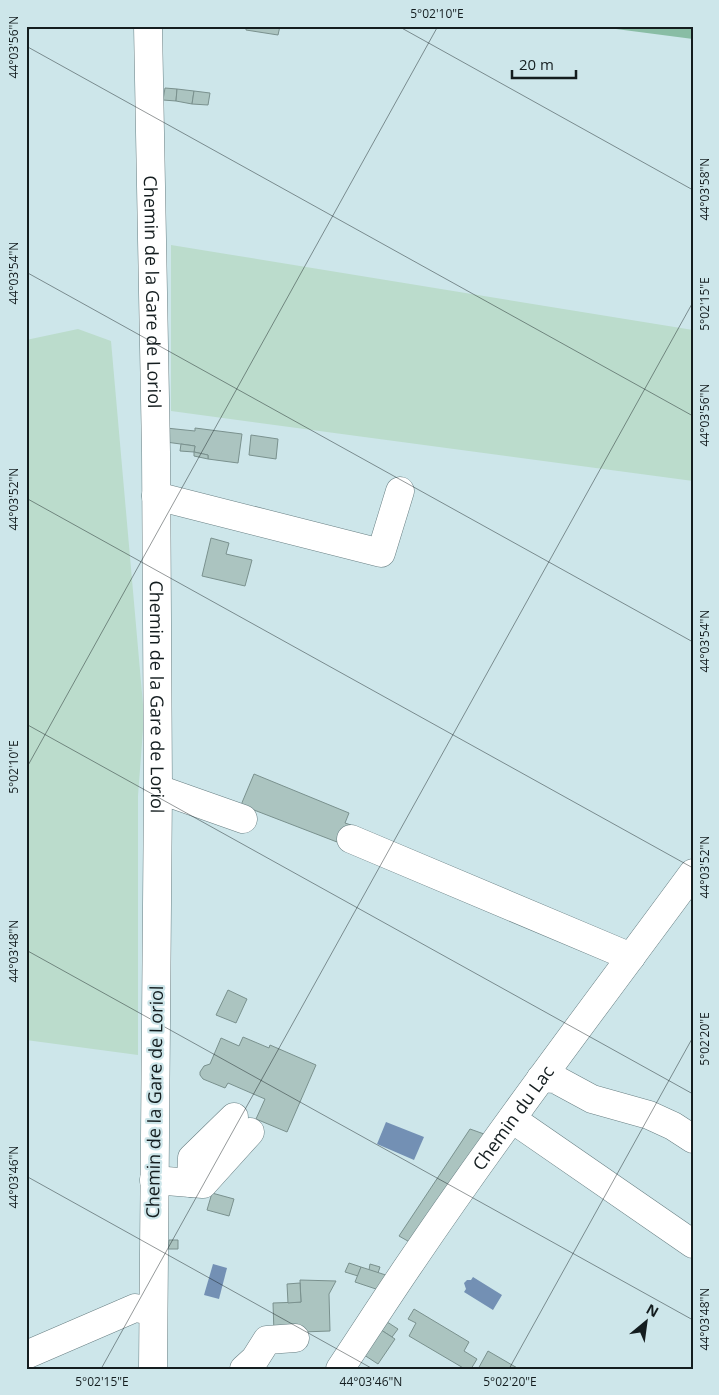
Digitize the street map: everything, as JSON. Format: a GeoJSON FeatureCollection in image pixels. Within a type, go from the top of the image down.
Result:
{"type":"FeatureCollection","features":[{"type":"Feature","properties":{"kind":"street","name":"Chemin de la Gare de Loriol"},"geometry":{"type":"LineString","coordinates":[[148,26],[153,216],[158,788],[153,1369]]}},
{"type":"Feature","properties":{"kind":"street"},"geometry":{"type":"LineString","coordinates":[[156,496],[381,552],[400,491]]}},
{"type":"Feature","properties":{"kind":"street"},"geometry":{"type":"LineString","coordinates":[[158,788],[243,819]]}},
{"type":"Feature","properties":{"kind":"street"},"geometry":{"type":"LineString","coordinates":[[351,840],[631,957]]}},
{"type":"Feature","properties":{"kind":"street","name":"Chemin du Lac"},"geometry":{"type":"LineString","coordinates":[[345,1367],[411,1261],[541,1078],[693,873]]}},
{"type":"Feature","properties":{"kind":"street"},"geometry":{"type":"LineString","coordinates":[[541,1078],[555,1080],[592,1099],[649,1115],[673,1126],[693,1139]]}},
{"type":"Feature","properties":{"kind":"street"},"geometry":{"type":"LineString","coordinates":[[512,1119],[693,1244]]}},
{"type":"Feature","properties":{"kind":"street"},"geometry":{"type":"LineString","coordinates":[[154,1180],[203,1184],[242,1125]]}},
{"type":"Feature","properties":{"kind":"street"},"geometry":{"type":"LineString","coordinates":[[26,1355],[135,1308],[153,1311]]}},
{"type":"Feature","properties":{"kind":"street"},"geometry":{"type":"LineString","coordinates":[[244,1369],[255,1359],[268,1340],[295,1338]]}},
{"type":"Feature","properties":{"kind":"green space"},"geometry":{"type":"Polygon","coordinates":[[[593,26],[693,26],[693,39],[593,26]]]}},
{"type":"Feature","properties":{"kind":"green space"},"geometry":{"type":"Polygon","coordinates":[[[171,245],[693,330],[693,481],[171,411],[171,245]]]}},
{"type":"Feature","properties":{"kind":"green space"},"geometry":{"type":"Polygon","coordinates":[[[78,329],[111,341],[144,716],[138,796],[138,1055],[26,1040],[26,340],[78,329]]]}},
{"type":"Feature","properties":{"kind":"water"},"geometry":{"type":"Polygon","coordinates":[[[386,1122],[424,1137],[414,1160],[377,1144],[386,1122]]]}},
{"type":"Feature","properties":{"kind":"water"},"geometry":{"type":"Polygon","coordinates":[[[213,1264],[227,1268],[219,1299],[204,1295],[213,1264]]]}},
{"type":"Feature","properties":{"kind":"water"},"geometry":{"type":"Polygon","coordinates":[[[473,1277],[502,1295],[493,1310],[464,1292],[466,1289],[464,1283],[473,1277]]]}},
{"type":"Feature","properties":{"kind":"building"},"geometry":{"type":"Polygon","coordinates":[[[246,26],[280,26],[278,35],[246,30],[246,26]]]}},
{"type":"Feature","properties":{"kind":"building"},"geometry":{"type":"Polygon","coordinates":[[[165,88],[177,89],[176,101],[163,100],[165,88]]]}},
{"type":"Feature","properties":{"kind":"building"},"geometry":{"type":"Polygon","coordinates":[[[177,89],[194,91],[192,104],[176,101],[177,89]]]}},
{"type":"Feature","properties":{"kind":"building"},"geometry":{"type":"Polygon","coordinates":[[[194,91],[210,93],[208,105],[192,104],[194,91]]]}},
{"type":"Feature","properties":{"kind":"building"},"geometry":{"type":"Polygon","coordinates":[[[166,428],[195,431],[195,428],[242,434],[238,463],[208,459],[208,455],[194,452],[195,446],[166,442],[166,428]]]}},
{"type":"Feature","properties":{"kind":"building"},"geometry":{"type":"Polygon","coordinates":[[[251,435],[278,439],[276,459],[249,455],[251,435]]]}},
{"type":"Feature","properties":{"kind":"building"},"geometry":{"type":"Polygon","coordinates":[[[181,444],[195,446],[194,452],[180,451],[181,444]]]}},
{"type":"Feature","properties":{"kind":"building"},"geometry":{"type":"Polygon","coordinates":[[[194,452],[208,455],[208,459],[194,456],[194,452]]]}},
{"type":"Feature","properties":{"kind":"building"},"geometry":{"type":"Polygon","coordinates":[[[211,538],[229,543],[226,554],[252,560],[245,586],[202,576],[211,538]]]}},
{"type":"Feature","properties":{"kind":"building"},"geometry":{"type":"Polygon","coordinates":[[[254,774],[349,813],[345,823],[351,825],[348,832],[341,829],[337,842],[241,805],[254,774]]]}},
{"type":"Feature","properties":{"kind":"building"},"geometry":{"type":"Polygon","coordinates":[[[228,990],[247,999],[236,1023],[216,1015],[228,990]]]}},
{"type":"Feature","properties":{"kind":"building"},"geometry":{"type":"Polygon","coordinates":[[[243,1037],[269,1048],[270,1045],[316,1065],[287,1132],[256,1119],[265,1099],[228,1083],[225,1088],[203,1079],[200,1075],[204,1066],[210,1064],[221,1038],[239,1046],[243,1037]]]}},
{"type":"Feature","properties":{"kind":"building"},"geometry":{"type":"Polygon","coordinates":[[[470,1129],[484,1134],[413,1244],[399,1236],[470,1129]]]}},
{"type":"Feature","properties":{"kind":"building"},"geometry":{"type":"Polygon","coordinates":[[[212,1193],[234,1199],[229,1216],[207,1210],[212,1193]]]}},
{"type":"Feature","properties":{"kind":"building"},"geometry":{"type":"Polygon","coordinates":[[[169,1240],[178,1240],[178,1249],[168,1249],[169,1240]]]}},
{"type":"Feature","properties":{"kind":"building"},"geometry":{"type":"Polygon","coordinates":[[[349,1263],[361,1267],[358,1276],[345,1272],[349,1263]]]}},
{"type":"Feature","properties":{"kind":"building"},"geometry":{"type":"Polygon","coordinates":[[[370,1264],[380,1267],[378,1273],[369,1270],[370,1264]]]}},
{"type":"Feature","properties":{"kind":"building"},"geometry":{"type":"Polygon","coordinates":[[[361,1267],[395,1278],[385,1292],[355,1282],[361,1267]]]}},
{"type":"Feature","properties":{"kind":"building"},"geometry":{"type":"Polygon","coordinates":[[[300,1280],[336,1281],[329,1294],[330,1331],[274,1333],[273,1303],[301,1302],[300,1280]]]}},
{"type":"Feature","properties":{"kind":"building"},"geometry":{"type":"Polygon","coordinates":[[[300,1283],[301,1302],[288,1303],[287,1284],[300,1283]]]}},
{"type":"Feature","properties":{"kind":"building"},"geometry":{"type":"Polygon","coordinates":[[[414,1309],[469,1342],[464,1351],[477,1359],[471,1369],[465,1369],[409,1336],[416,1323],[408,1319],[414,1309]]]}},
{"type":"Feature","properties":{"kind":"building"},"geometry":{"type":"Polygon","coordinates":[[[384,1320],[398,1329],[392,1337],[378,1328],[384,1320]]]}},
{"type":"Feature","properties":{"kind":"building"},"geometry":{"type":"Polygon","coordinates":[[[378,1328],[395,1339],[378,1364],[361,1353],[378,1328]]]}},
{"type":"Feature","properties":{"kind":"building"},"geometry":{"type":"Polygon","coordinates":[[[488,1351],[519,1369],[478,1369],[488,1351]]]}}]}
